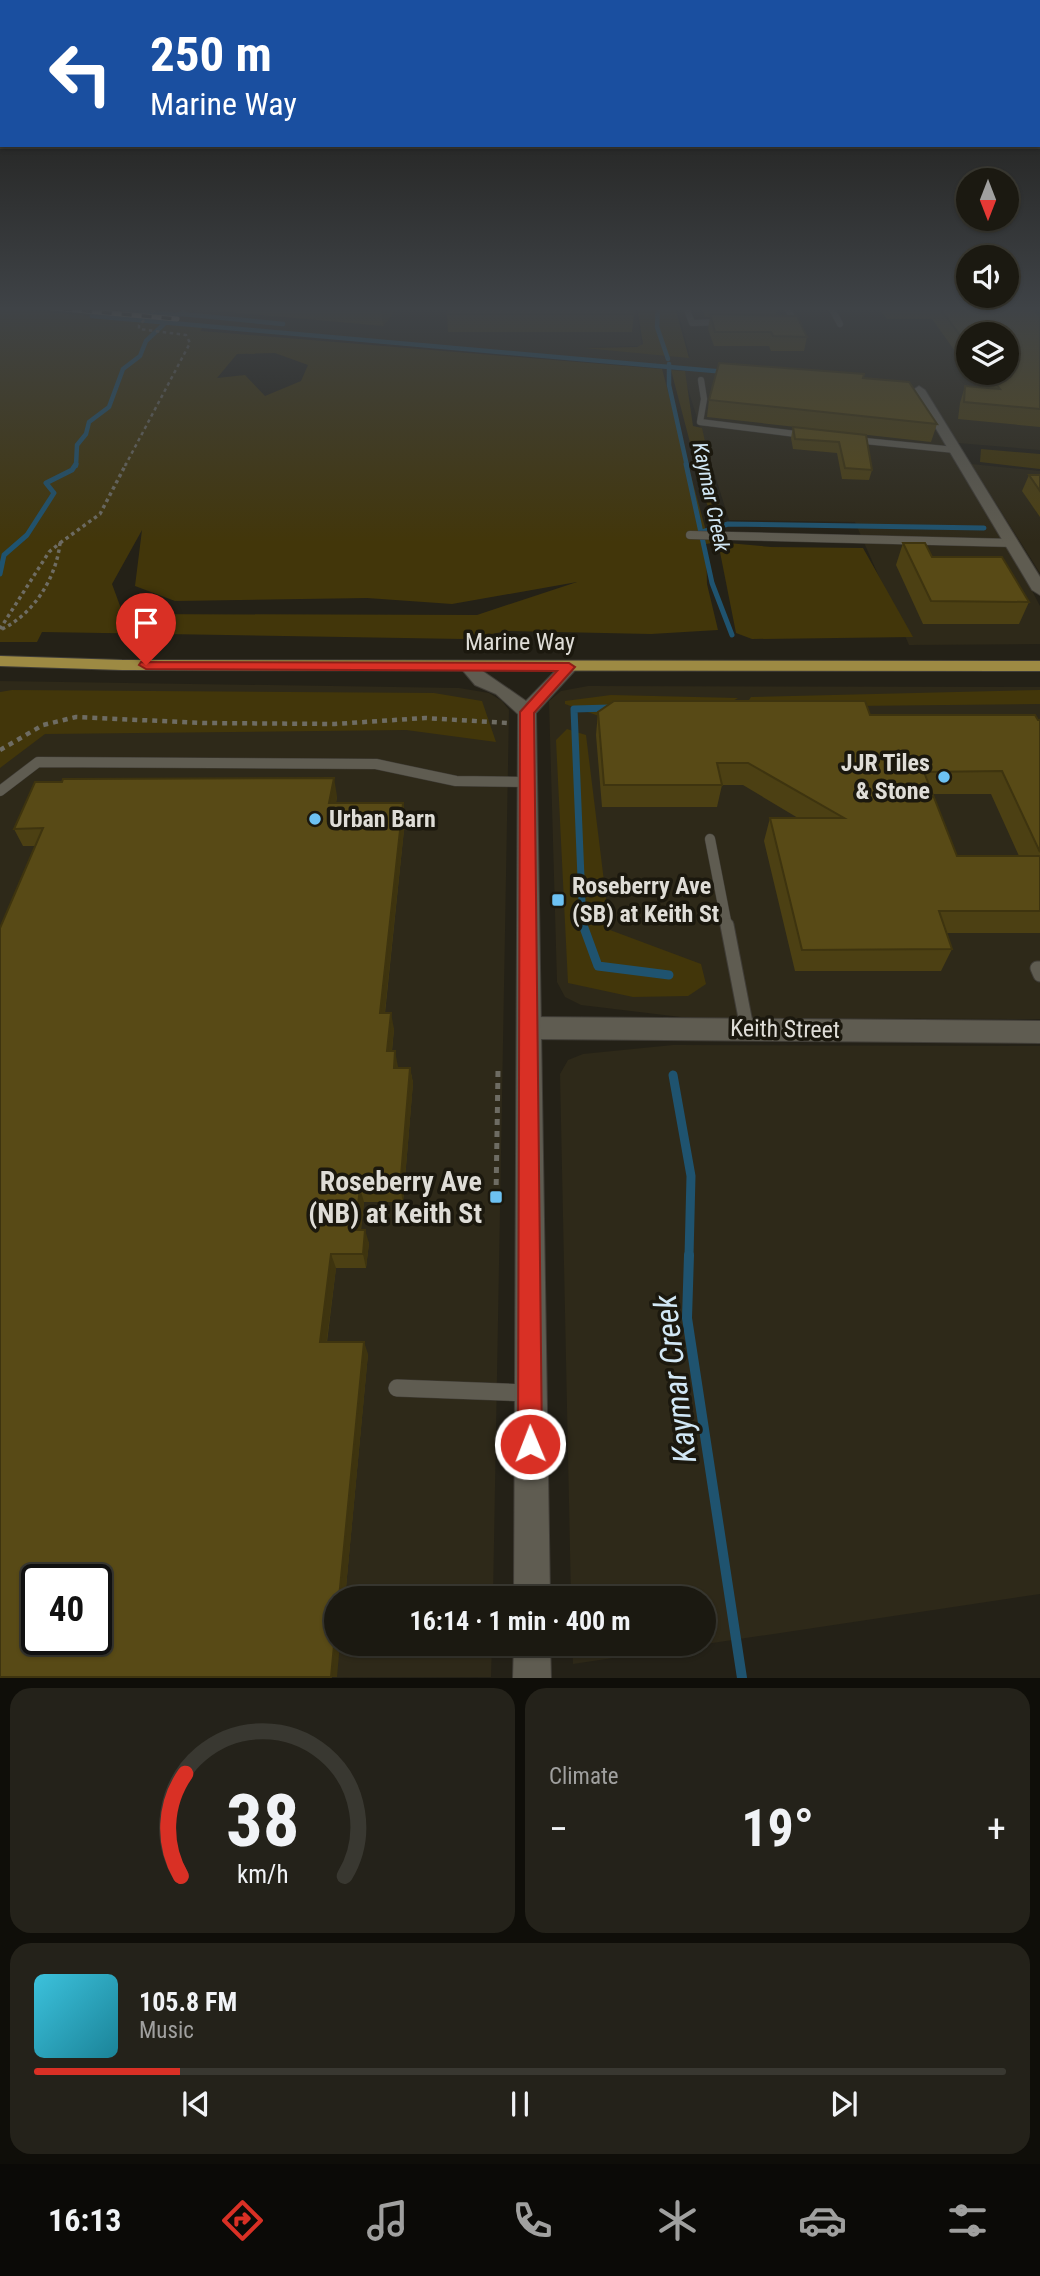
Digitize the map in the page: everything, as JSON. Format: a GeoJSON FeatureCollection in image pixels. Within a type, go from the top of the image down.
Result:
{"type":"FeatureCollection","features":[{"type":"Feature","properties":{"kind":"main road","name":"Marine Way"},"geometry":{"type":"LineString","coordinates":[[0,661],[569,667],[1040,666]]}},
{"type":"Feature","properties":{"kind":"street"},"geometry":{"type":"LineString","coordinates":[[919,390],[1040,590]]}},
{"type":"Feature","properties":{"kind":"street"},"geometry":{"type":"LineString","coordinates":[[468,666],[481,681],[502,690],[527,718]]}},
{"type":"Feature","properties":{"kind":"street"},"geometry":{"type":"LineString","coordinates":[[531,1586],[527,718],[569,667]]}},
{"type":"Feature","properties":{"kind":"street","name":"Keith Street"},"geometry":{"type":"LineString","coordinates":[[529,1028],[1040,1032]]}},
{"type":"Feature","properties":{"kind":"street"},"geometry":{"type":"LineString","coordinates":[[532,1656],[532,1678]]}},
{"type":"Feature","properties":{"kind":"lane"},"geometry":{"type":"LineString","coordinates":[[702,385],[704,400],[701,422],[812,436]]}},
{"type":"Feature","properties":{"kind":"lane"},"geometry":{"type":"LineString","coordinates":[[845,439],[956,450]]}},
{"type":"Feature","properties":{"kind":"lane"},"geometry":{"type":"LineString","coordinates":[[690,535],[1013,543]]}},
{"type":"Feature","properties":{"kind":"lane"},"geometry":{"type":"LineString","coordinates":[[0,791],[38,762],[78,761],[376,764],[456,781],[526,782]]}},
{"type":"Feature","properties":{"kind":"lane"},"geometry":{"type":"LineString","coordinates":[[710,839],[747,1028]]}},
{"type":"Feature","properties":{"kind":"lane"},"geometry":{"type":"LineString","coordinates":[[1040,968],[1037,968],[1040,975]]}},
{"type":"Feature","properties":{"kind":"lane"},"geometry":{"type":"LineString","coordinates":[[397,1388],[529,1393]]}},
{"type":"Feature","properties":{"kind":"path"},"geometry":{"type":"LineString","coordinates":[[0,629],[40,566],[60,543],[100,514],[168,385]]}},
{"type":"Feature","properties":{"kind":"path"},"geometry":{"type":"LineString","coordinates":[[0,629],[13,624],[27,612],[54,569],[60,555],[60,543]]}},
{"type":"Feature","properties":{"kind":"path"},"geometry":{"type":"LineString","coordinates":[[0,750],[43,725],[76,717],[322,724],[425,718],[527,718]]}},
{"type":"Feature","properties":{"kind":"path"},"geometry":{"type":"LineString","coordinates":[[496,1197],[498,1071]]}},
{"type":"Feature","properties":{"kind":"shaded area"},"geometry":{"type":"Polygon","coordinates":[[[0,385],[255,385],[265,396],[291,385],[666,385],[706,531],[716,528],[704,496],[675,385],[687,385],[693,426],[702,428],[728,543],[771,547],[863,548],[913,637],[752,639],[736,633],[718,542],[706,544],[707,584],[718,630],[651,634],[508,631],[463,639],[42,632],[37,642],[0,642],[0,385]],[[142,530],[112,584],[123,614],[477,615],[577,582],[452,604],[367,598],[175,601],[135,586],[142,530]]]}},
{"type":"Feature","properties":{"kind":"shaded area"},"geometry":{"type":"Polygon","coordinates":[[[687,385],[1040,385],[1040,450],[958,443],[925,389],[913,389],[1016,560],[1040,606],[1040,644],[909,645],[855,522],[729,520],[687,385]]]}},
{"type":"Feature","properties":{"kind":"shaded area"},"geometry":{"type":"Polygon","coordinates":[[[981,449],[1040,454],[1040,469],[980,462],[981,449]]]}},
{"type":"Feature","properties":{"kind":"shaded area"},"geometry":{"type":"Polygon","coordinates":[[[971,464],[1040,471],[1040,573],[971,464]]]}},
{"type":"Feature","properties":{"kind":"shaded area"},"geometry":{"type":"Polygon","coordinates":[[[0,681],[459,688],[489,693],[502,701],[509,710],[493,1586],[324,1586],[324,1656],[492,1656],[491,1677],[0,1678],[0,681]]]}},
{"type":"Feature","properties":{"kind":"shaded area"},"geometry":{"type":"Polygon","coordinates":[[[588,686],[1040,687],[1040,1019],[689,1018],[581,1005],[565,997],[557,982],[549,701],[561,691],[588,686]]]}},
{"type":"Feature","properties":{"kind":"shaded area"},"geometry":{"type":"Polygon","coordinates":[[[1040,690],[1040,704],[852,706],[610,720],[565,704],[565,701],[611,695],[738,698],[731,702],[747,703],[751,697],[1040,690]]]}},
{"type":"Feature","properties":{"kind":"shaded area"},"geometry":{"type":"Polygon","coordinates":[[[0,692],[434,693],[482,701],[496,742],[406,730],[45,734],[0,768],[0,692]]]}},
{"type":"Feature","properties":{"kind":"shaded area"},"geometry":{"type":"Polygon","coordinates":[[[567,729],[586,735],[610,930],[701,964],[706,984],[688,996],[633,997],[568,983],[556,740],[567,729]]]}},
{"type":"Feature","properties":{"kind":"shaded area"},"geometry":{"type":"Polygon","coordinates":[[[673,1045],[1040,1046],[1040,1594],[716,1643],[716,1586],[571,1586],[560,1074],[568,1060],[583,1054],[673,1045]]]}},
{"type":"Feature","properties":{"kind":"shaded area"},"geometry":{"type":"Polygon","coordinates":[[[573,1656],[626,1656],[573,1664],[573,1656]]]}},
{"type":"Feature","properties":{"kind":"building"},"geometry":{"type":"Polygon","coordinates":[[[713,385],[911,385],[937,424],[709,400],[713,385]]]}},
{"type":"Feature","properties":{"kind":"building"},"geometry":{"type":"Polygon","coordinates":[[[997,385],[1040,385],[1040,409],[964,402],[965,386],[1000,389],[997,385]]]}},
{"type":"Feature","properties":{"kind":"building"},"geometry":{"type":"Polygon","coordinates":[[[793,427],[866,435],[872,470],[845,468],[839,442],[795,439],[793,427]]]}},
{"type":"Feature","properties":{"kind":"building"},"geometry":{"type":"Polygon","coordinates":[[[1029,475],[1040,475],[1040,491],[1029,475]]]}},
{"type":"Feature","properties":{"kind":"building"},"geometry":{"type":"Polygon","coordinates":[[[903,543],[925,543],[932,557],[1002,557],[1029,602],[931,601],[903,543]]]}},
{"type":"Feature","properties":{"kind":"building"},"geometry":{"type":"Polygon","coordinates":[[[614,701],[865,701],[870,715],[1035,715],[1040,720],[1040,852],[1002,771],[924,772],[957,856],[1040,856],[1040,911],[939,911],[952,949],[802,950],[770,818],[844,818],[748,763],[717,763],[722,785],[604,785],[598,712],[614,701]]]}},
{"type":"Feature","properties":{"kind":"building"},"geometry":{"type":"Polygon","coordinates":[[[334,778],[329,803],[403,803],[380,1013],[391,1013],[387,1051],[395,1051],[394,1068],[410,1068],[400,1188],[360,1188],[355,1230],[365,1230],[363,1254],[331,1254],[320,1342],[364,1342],[340,1586],[324,1586],[324,1656],[333,1656],[331,1677],[0,1677],[0,928],[43,828],[14,829],[35,782],[62,782],[63,779],[334,778]]]}},
{"type":"Feature","properties":{"kind":"waterway"},"geometry":{"type":"LineString","coordinates":[[76,466],[77,445],[86,434],[89,422],[109,407],[117,385]]}},
{"type":"Feature","properties":{"kind":"waterway","name":"Kaymar Creek"},"geometry":{"type":"LineString","coordinates":[[669,385],[687,466]]}},
{"type":"Feature","properties":{"kind":"waterway"},"geometry":{"type":"LineString","coordinates":[[0,574],[4,555],[27,535],[54,493],[46,483],[72,470],[76,464]]}},
{"type":"Feature","properties":{"kind":"waterway","name":"Kaymar Creek"},"geometry":{"type":"LineString","coordinates":[[686,464],[712,583],[732,635]]}},
{"type":"Feature","properties":{"kind":"waterway"},"geometry":{"type":"LineString","coordinates":[[702,532],[728,524],[984,528]]}},
{"type":"Feature","properties":{"kind":"waterway","name":"Kaymar Creek"},"geometry":{"type":"LineString","coordinates":[[583,926],[574,709],[610,708]]}},
{"type":"Feature","properties":{"kind":"waterway","name":"Kaymar Creek"},"geometry":{"type":"LineString","coordinates":[[583,925],[598,966],[669,975]]}},
{"type":"Feature","properties":{"kind":"waterway","name":"Kaymar Creek"},"geometry":{"type":"LineString","coordinates":[[673,1075],[691,1176],[689,1256]]}},
{"type":"Feature","properties":{"kind":"waterway","name":"Kaymar Creek"},"geometry":{"type":"LineString","coordinates":[[689,1255],[687,1318],[742,1678]]}},
{"type":"Feature","properties":{"kind":"place","name":"JJR Tiles & Stone"},"geometry":{"type":"Point","coordinates":[944,777]}},
{"type":"Feature","properties":{"kind":"place","name":"Urban Barn"},"geometry":{"type":"Point","coordinates":[315,819]}},
{"type":"Feature","properties":{"kind":"place","name":"Roseberry Ave (SB) at Keith St"},"geometry":{"type":"Point","coordinates":[558,900]}},
{"type":"Feature","properties":{"kind":"place","name":"Roseberry Ave (NB) at Keith St"},"geometry":{"type":"Point","coordinates":[496,1197]}},
{"type":"Feature","properties":{"kind":"route"},"geometry":{"type":"LineString","coordinates":[[146,665],[569,667],[527,712],[530,1444]]}}]}
